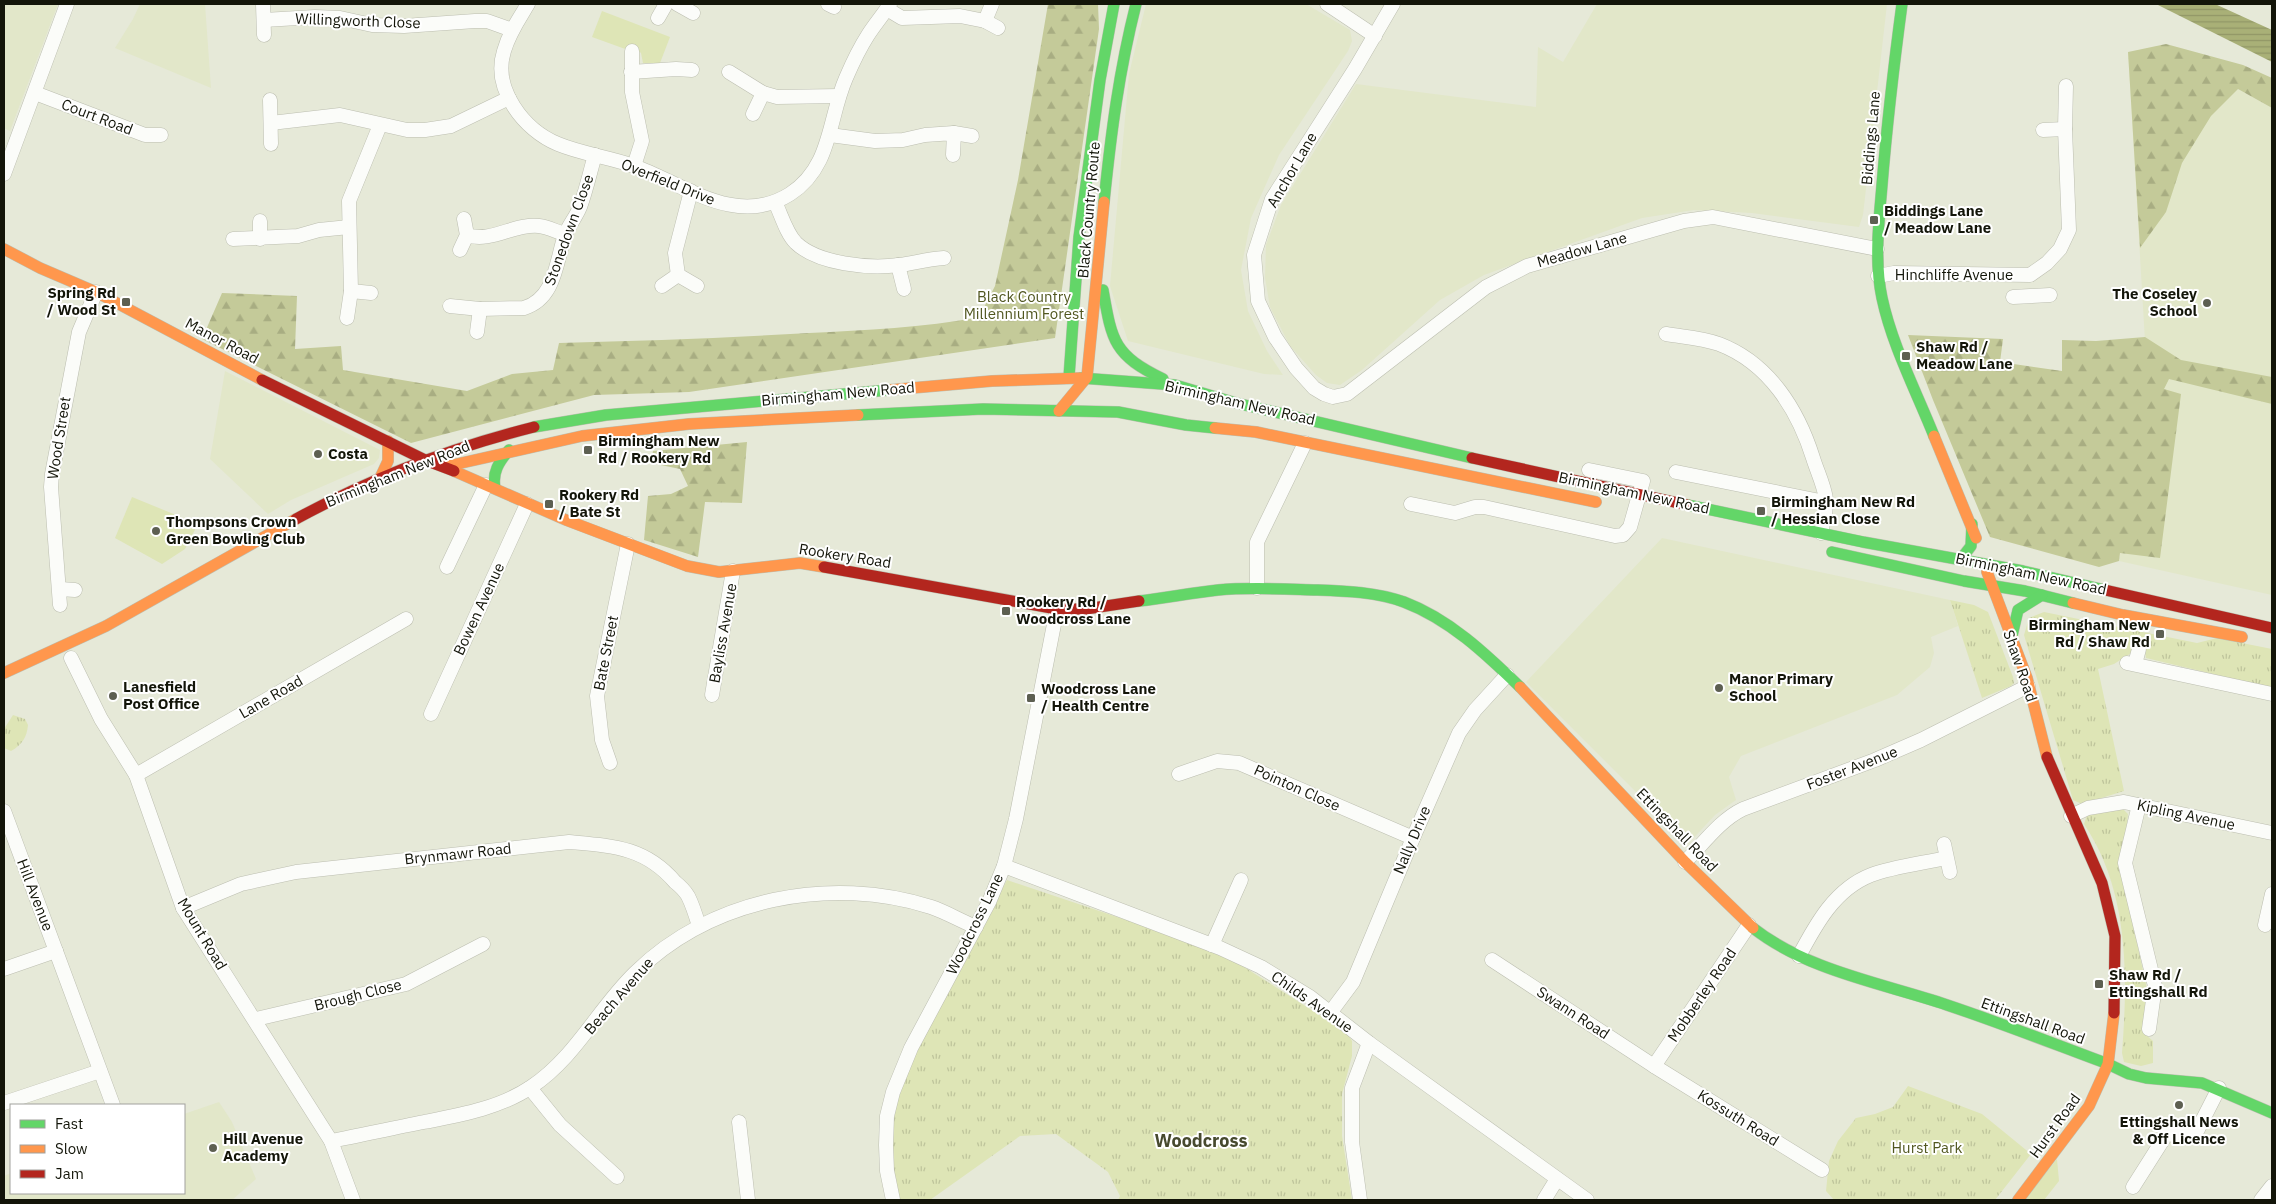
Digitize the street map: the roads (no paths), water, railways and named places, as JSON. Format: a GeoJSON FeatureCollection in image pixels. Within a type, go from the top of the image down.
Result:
{"type":"FeatureCollection","features":[{"type":"Feature","properties":{"kind":"main road","name":"Black Country Route"},"geometry":{"type":"LineString","coordinates":[[1069,377],[1079,237],[1100,80],[1114,4]]}},
{"type":"Feature","properties":{"kind":"main road","name":"Black Country Route"},"geometry":{"type":"LineString","coordinates":[[1059,411],[1082,391],[1087,377],[1114,112],[1124,50],[1136,4]]}},
{"type":"Feature","properties":{"kind":"main road","name":"Biddings Lane"},"geometry":{"type":"LineString","coordinates":[[1878,276],[1877,250],[1891,84],[1902,4]]}},
{"type":"Feature","properties":{"kind":"main road","name":"Manor Road"},"geometry":{"type":"LineString","coordinates":[[4,249],[40,268],[96,292],[261,379],[425,460],[445,467]]}},
{"type":"Feature","properties":{"kind":"main road"},"geometry":{"type":"LineString","coordinates":[[1099,268],[1111,336],[1120,353],[1137,368],[1175,385]]}},
{"type":"Feature","properties":{"kind":"main road","name":"Shaw Road"},"geometry":{"type":"LineString","coordinates":[[1878,276],[1882,299],[1894,338],[1972,524],[2028,686],[2050,767],[2102,883],[2115,936],[2116,960],[2113,1033],[2108,1064]]}},
{"type":"Feature","properties":{"kind":"main road","name":"Birmingham New Road"},"geometry":{"type":"LineString","coordinates":[[4,673],[65,645],[145,604],[290,521],[380,478],[478,440],[547,424],[606,415],[1069,377],[1175,385],[1236,403],[1640,495],[1821,533],[1984,563],[2272,628]]}},
{"type":"Feature","properties":{"kind":"main road"},"geometry":{"type":"LineString","coordinates":[[1069,377],[1082,391]]}},
{"type":"Feature","properties":{"kind":"main road","name":"Birmingham New Road"},"geometry":{"type":"LineString","coordinates":[[427,474],[445,467],[509,450],[582,436],[689,424],[983,409],[1118,412],[1186,425],[1256,432],[1305,444],[1609,505]]}},
{"type":"Feature","properties":{"kind":"main road"},"geometry":{"type":"LineString","coordinates":[[1208,414],[1256,432]]}},
{"type":"Feature","properties":{"kind":"main road"},"geometry":{"type":"LineString","coordinates":[[380,478],[386,469],[390,454],[388,441]]}},
{"type":"Feature","properties":{"kind":"main road"},"geometry":{"type":"LineString","coordinates":[[490,486],[495,468],[509,450]]}},
{"type":"Feature","properties":{"kind":"main road","name":"Rookery Road"},"geometry":{"type":"LineString","coordinates":[[445,467],[527,504],[686,566],[703,570],[733,571],[800,562],[1057,609],[1086,609],[1218,590],[1257,588]]}},
{"type":"Feature","properties":{"kind":"main road"},"geometry":{"type":"LineString","coordinates":[[1961,559],[1971,546],[1972,524]]}},
{"type":"Feature","properties":{"kind":"main road","name":"Birmingham New Road"},"geometry":{"type":"LineString","coordinates":[[1824,550],[2124,615],[2254,639]]}},
{"type":"Feature","properties":{"kind":"main road","name":"Ettingshall Road"},"geometry":{"type":"LineString","coordinates":[[1257,588],[1353,591],[1375,594],[1404,602],[1452,627],[1488,656],[1548,716],[1686,862],[1749,925],[1772,943],[1799,956],[1947,1005],[2108,1064],[2129,1074],[2146,1078],[2202,1083],[2219,1088],[2272,1113]]}},
{"type":"Feature","properties":{"kind":"main road"},"geometry":{"type":"LineString","coordinates":[[2011,640],[2018,610],[2042,596]]}},
{"type":"Feature","properties":{"kind":"main road"},"geometry":{"type":"LineString","coordinates":[[65,645],[71,658]]}},
{"type":"Feature","properties":{"kind":"main road","name":"Hurst Road"},"geometry":{"type":"LineString","coordinates":[[2018,1200],[2089,1106],[2108,1064]]}},
{"type":"Feature","properties":{"kind":"street"},"geometry":{"type":"LineString","coordinates":[[4,174],[36,93],[67,4]]}},
{"type":"Feature","properties":{"kind":"street"},"geometry":{"type":"LineString","coordinates":[[263,4],[264,35]]}},
{"type":"Feature","properties":{"kind":"street","name":"Overfield Drive"},"geometry":{"type":"LineString","coordinates":[[528,4],[512,30],[503,52],[501,67],[504,87],[509,98],[525,120],[538,133],[556,143],[634,166],[714,202],[750,207],[774,202],[790,194],[811,174],[822,159],[839,96],[861,47],[888,6]]}},
{"type":"Feature","properties":{"kind":"street"},"geometry":{"type":"LineString","coordinates":[[658,18],[666,4]]}},
{"type":"Feature","properties":{"kind":"street"},"geometry":{"type":"LineString","coordinates":[[678,4],[693,12]]}},
{"type":"Feature","properties":{"kind":"street"},"geometry":{"type":"LineString","coordinates":[[985,21],[992,4]]}},
{"type":"Feature","properties":{"kind":"street"},"geometry":{"type":"LineString","coordinates":[[1327,4],[1375,36]]}},
{"type":"Feature","properties":{"kind":"street","name":"Anchor Lane"},"geometry":{"type":"LineString","coordinates":[[1324,394],[1314,388],[1296,368],[1275,337],[1258,301],[1254,255],[1272,199],[1375,36],[1393,4]]}},
{"type":"Feature","properties":{"kind":"street"},"geometry":{"type":"LineString","coordinates":[[888,6],[902,18],[912,20],[960,16],[985,21],[998,28]]}},
{"type":"Feature","properties":{"kind":"street","name":"Willingworth Close"},"geometry":{"type":"LineString","coordinates":[[264,20],[315,17],[340,18],[372,25],[404,26],[475,20],[487,21],[512,30]]}},
{"type":"Feature","properties":{"kind":"street"},"geometry":{"type":"LineString","coordinates":[[632,51],[632,92],[642,141],[634,166]]}},
{"type":"Feature","properties":{"kind":"street"},"geometry":{"type":"LineString","coordinates":[[631,72],[676,69],[692,70]]}},
{"type":"Feature","properties":{"kind":"street"},"geometry":{"type":"LineString","coordinates":[[729,72],[763,93],[778,97],[839,96]]}},
{"type":"Feature","properties":{"kind":"street","name":"Hinchliffe Avenue"},"geometry":{"type":"LineString","coordinates":[[1878,276],[1894,274],[2030,275],[2047,263],[2060,249],[2069,230],[2065,129],[2066,86]]}},
{"type":"Feature","properties":{"kind":"street","name":"Court Road"},"geometry":{"type":"LineString","coordinates":[[36,93],[145,135],[160,135]]}},
{"type":"Feature","properties":{"kind":"street"},"geometry":{"type":"LineString","coordinates":[[753,114],[763,93]]}},
{"type":"Feature","properties":{"kind":"street"},"geometry":{"type":"LineString","coordinates":[[271,123],[340,115],[406,130],[437,129],[462,121],[509,98]]}},
{"type":"Feature","properties":{"kind":"street"},"geometry":{"type":"LineString","coordinates":[[270,100],[271,144]]}},
{"type":"Feature","properties":{"kind":"street"},"geometry":{"type":"LineString","coordinates":[[347,318],[351,291],[348,210],[352,190],[380,125]]}},
{"type":"Feature","properties":{"kind":"street"},"geometry":{"type":"LineString","coordinates":[[2043,130],[2065,129]]}},
{"type":"Feature","properties":{"kind":"street"},"geometry":{"type":"LineString","coordinates":[[954,134],[954,155]]}},
{"type":"Feature","properties":{"kind":"street"},"geometry":{"type":"LineString","coordinates":[[830,135],[875,141],[903,140],[925,135],[954,134],[972,136]]}},
{"type":"Feature","properties":{"kind":"street","name":"Stonedown Close"},"geometry":{"type":"LineString","coordinates":[[450,306],[480,309],[524,308],[535,303],[546,291],[554,276],[565,234],[580,207],[595,155]]}},
{"type":"Feature","properties":{"kind":"street"},"geometry":{"type":"LineString","coordinates":[[678,275],[675,253],[690,191]]}},
{"type":"Feature","properties":{"kind":"street"},"geometry":{"type":"LineString","coordinates":[[774,202],[795,242],[820,258],[874,266],[898,265],[924,259],[944,258]]}},
{"type":"Feature","properties":{"kind":"street","name":"Meadow Lane"},"geometry":{"type":"LineString","coordinates":[[1324,394],[1333,398],[1347,394],[1486,287],[1527,266],[1684,221],[1713,218],[1877,250]]}},
{"type":"Feature","properties":{"kind":"street"},"geometry":{"type":"LineString","coordinates":[[460,250],[467,235],[464,219]]}},
{"type":"Feature","properties":{"kind":"street"},"geometry":{"type":"LineString","coordinates":[[260,221],[260,239]]}},
{"type":"Feature","properties":{"kind":"street"},"geometry":{"type":"LineString","coordinates":[[467,235],[477,238],[522,227],[539,226],[565,234]]}},
{"type":"Feature","properties":{"kind":"street"},"geometry":{"type":"LineString","coordinates":[[233,239],[298,236],[319,230],[349,227]]}},
{"type":"Feature","properties":{"kind":"street"},"geometry":{"type":"LineString","coordinates":[[898,265],[904,289]]}},
{"type":"Feature","properties":{"kind":"street"},"geometry":{"type":"LineString","coordinates":[[662,286],[678,275]]}},
{"type":"Feature","properties":{"kind":"street"},"geometry":{"type":"LineString","coordinates":[[678,275],[697,286]]}},
{"type":"Feature","properties":{"kind":"street","name":"Hinchliffe Avenue"},"geometry":{"type":"LineString","coordinates":[[2030,275],[2030,296]]}},
{"type":"Feature","properties":{"kind":"street"},"geometry":{"type":"LineString","coordinates":[[351,291],[371,293]]}},
{"type":"Feature","properties":{"kind":"street","name":"Wood Street"},"geometry":{"type":"LineString","coordinates":[[60,605],[51,487],[52,468],[79,332],[96,292]]}},
{"type":"Feature","properties":{"kind":"street","name":"Hinchliffe Avenue"},"geometry":{"type":"LineString","coordinates":[[2013,297],[2050,296]]}},
{"type":"Feature","properties":{"kind":"street"},"geometry":{"type":"LineString","coordinates":[[477,332],[480,309]]}},
{"type":"Feature","properties":{"kind":"street"},"geometry":{"type":"LineString","coordinates":[[1666,334],[1701,339],[1719,344],[1736,352],[1762,372],[1782,392],[1806,434],[1826,502],[1821,533]]}},
{"type":"Feature","properties":{"kind":"street"},"geometry":{"type":"LineString","coordinates":[[1257,588],[1257,542],[1305,444]]}},
{"type":"Feature","properties":{"kind":"street"},"geometry":{"type":"LineString","coordinates":[[1411,504],[1455,513],[1475,507],[1484,507],[1623,536],[1628,532],[1636,511],[1643,481],[1590,470]]}},
{"type":"Feature","properties":{"kind":"street"},"geometry":{"type":"LineString","coordinates":[[1676,472],[1826,502]]}},
{"type":"Feature","properties":{"kind":"street"},"geometry":{"type":"LineString","coordinates":[[447,567],[490,486]]}},
{"type":"Feature","properties":{"kind":"street","name":"Bowen Avenue"},"geometry":{"type":"LineString","coordinates":[[431,714],[527,504]]}},
{"type":"Feature","properties":{"kind":"street","name":"Bate Street"},"geometry":{"type":"LineString","coordinates":[[610,763],[602,740],[597,696],[628,544]]}},
{"type":"Feature","properties":{"kind":"street","name":"Bayliss Avenue"},"geometry":{"type":"LineString","coordinates":[[712,695],[733,571]]}},
{"type":"Feature","properties":{"kind":"street"},"geometry":{"type":"LineString","coordinates":[[60,589],[75,590]]}},
{"type":"Feature","properties":{"kind":"street","name":"Woodcross Lane"},"geometry":{"type":"LineString","coordinates":[[893,1200],[887,1171],[886,1146],[887,1116],[893,1092],[912,1048],[989,902],[1004,866],[1016,819],[1057,609]]}},
{"type":"Feature","properties":{"kind":"street","name":"Lane Road"},"geometry":{"type":"LineString","coordinates":[[136,775],[406,619]]}},
{"type":"Feature","properties":{"kind":"street"},"geometry":{"type":"LineString","coordinates":[[2139,649],[2131,663],[2272,694]]}},
{"type":"Feature","properties":{"kind":"street","name":"Mount Road"},"geometry":{"type":"LineString","coordinates":[[71,658],[101,719],[136,775],[183,908],[256,1020],[331,1141],[353,1200]]}},
{"type":"Feature","properties":{"kind":"street","name":"Nally Drive"},"geometry":{"type":"LineString","coordinates":[[1330,1013],[1353,982],[1459,733],[1475,710],[1507,675]]}},
{"type":"Feature","properties":{"kind":"street","name":"Foster Avenue"},"geometry":{"type":"LineString","coordinates":[[1686,862],[1734,813],[1875,760],[1921,740],[2028,686]]}},
{"type":"Feature","properties":{"kind":"street","name":"Pointon Close"},"geometry":{"type":"LineString","coordinates":[[1179,774],[1217,761],[1239,763],[1413,838]]}},
{"type":"Feature","properties":{"kind":"street","name":"Kipling Avenue"},"geometry":{"type":"LineString","coordinates":[[2071,816],[2088,808],[2124,802],[2272,833]]}},
{"type":"Feature","properties":{"kind":"street"},"geometry":{"type":"LineString","coordinates":[[2139,805],[2125,863],[2154,986],[2149,1029]]}},
{"type":"Feature","properties":{"kind":"street","name":"Hill Avenue"},"geometry":{"type":"LineString","coordinates":[[4,811],[7,830],[56,951],[113,1104]]}},
{"type":"Feature","properties":{"kind":"street","name":"Brynmawr Road"},"geometry":{"type":"LineString","coordinates":[[183,908],[242,884],[296,872],[569,842],[601,845],[632,851],[649,858],[667,871],[688,895],[699,926]]}},
{"type":"Feature","properties":{"kind":"street"},"geometry":{"type":"LineString","coordinates":[[1799,956],[1820,919],[1849,887],[1872,875],[1945,851],[1950,872]]}},
{"type":"Feature","properties":{"kind":"street","name":"Childs Avenue"},"geometry":{"type":"LineString","coordinates":[[1004,866],[1212,945],[1261,967],[1310,997],[1368,1043],[1587,1200]]}},
{"type":"Feature","properties":{"kind":"street"},"geometry":{"type":"LineString","coordinates":[[1212,945],[1241,880]]}},
{"type":"Feature","properties":{"kind":"street","name":"Beach Avenue"},"geometry":{"type":"LineString","coordinates":[[331,1141],[471,1112],[507,1100],[530,1088],[570,1053],[611,999],[656,953],[699,926],[729,912],[807,894],[891,898],[932,908],[976,927]]}},
{"type":"Feature","properties":{"kind":"street"},"geometry":{"type":"LineString","coordinates":[[2264,925],[2272,894]]}},
{"type":"Feature","properties":{"kind":"street","name":"Mobberley Road"},"geometry":{"type":"LineString","coordinates":[[1654,1066],[1749,925]]}},
{"type":"Feature","properties":{"kind":"street","name":"Brough Close"},"geometry":{"type":"LineString","coordinates":[[256,1020],[406,984],[483,944]]}},
{"type":"Feature","properties":{"kind":"street"},"geometry":{"type":"LineString","coordinates":[[4,969],[56,951]]}},
{"type":"Feature","properties":{"kind":"street","name":"Swann Road"},"geometry":{"type":"LineString","coordinates":[[1492,960],[1654,1066]]}},
{"type":"Feature","properties":{"kind":"street"},"geometry":{"type":"LineString","coordinates":[[1360,1200],[1352,1142],[1352,1088],[1368,1043]]}},
{"type":"Feature","properties":{"kind":"street","name":"Kossuth Road"},"geometry":{"type":"LineString","coordinates":[[1654,1066],[1822,1170]]}},
{"type":"Feature","properties":{"kind":"street"},"geometry":{"type":"LineString","coordinates":[[4,1103],[100,1071]]}},
{"type":"Feature","properties":{"kind":"street"},"geometry":{"type":"LineString","coordinates":[[530,1088],[560,1125],[617,1177]]}},
{"type":"Feature","properties":{"kind":"street"},"geometry":{"type":"LineString","coordinates":[[2133,1187],[2166,1135],[2196,1133],[2219,1088]]}},
{"type":"Feature","properties":{"kind":"street"},"geometry":{"type":"LineString","coordinates":[[739,1122],[748,1200]]}},
{"type":"Feature","properties":{"kind":"street"},"geometry":{"type":"LineString","coordinates":[[1544,1200],[1558,1179]]}},
{"type":"Feature","properties":{"kind":"street"},"geometry":{"type":"LineString","coordinates":[[2261,1200],[2272,1186]]}},
{"type":"Feature","properties":{"kind":"place","name":"Biddings Lane / Meadow Lane"},"geometry":{"type":"Point","coordinates":[1874,220]}},
{"type":"Feature","properties":{"kind":"place","name":"Spring Rd / Wood St"},"geometry":{"type":"Point","coordinates":[126,302]}},
{"type":"Feature","properties":{"kind":"place","name":"The Coseley School"},"geometry":{"type":"Point","coordinates":[2207,303]}},
{"type":"Feature","properties":{"kind":"place","name":"Shaw Rd / Meadow Lane"},"geometry":{"type":"Point","coordinates":[1906,356]}},
{"type":"Feature","properties":{"kind":"place","name":"Birmingham New Rd / Rookery Rd"},"geometry":{"type":"Point","coordinates":[588,450]}},
{"type":"Feature","properties":{"kind":"place","name":"Costa"},"geometry":{"type":"Point","coordinates":[318,454]}},
{"type":"Feature","properties":{"kind":"place","name":"Rookery Rd / Bate St"},"geometry":{"type":"Point","coordinates":[549,504]}},
{"type":"Feature","properties":{"kind":"place","name":"Birmingham New Rd / Hessian Close"},"geometry":{"type":"Point","coordinates":[1761,511]}},
{"type":"Feature","properties":{"kind":"place","name":"Thompsons Crown Green Bowling Club"},"geometry":{"type":"Point","coordinates":[156,531]}},
{"type":"Feature","properties":{"kind":"place","name":"Rookery Rd / Woodcross Lane"},"geometry":{"type":"Point","coordinates":[1006,611]}},
{"type":"Feature","properties":{"kind":"place","name":"Birmingham New Rd / Shaw Rd"},"geometry":{"type":"Point","coordinates":[2160,634]}},
{"type":"Feature","properties":{"kind":"place","name":"Manor Primary School"},"geometry":{"type":"Point","coordinates":[1719,688]}},
{"type":"Feature","properties":{"kind":"place","name":"Lanesfield Post Office"},"geometry":{"type":"Point","coordinates":[113,696]}},
{"type":"Feature","properties":{"kind":"place","name":"Woodcross Lane / Health Centre"},"geometry":{"type":"Point","coordinates":[1031,698]}},
{"type":"Feature","properties":{"kind":"place","name":"Shaw Rd / Ettingshall Rd"},"geometry":{"type":"Point","coordinates":[2099,984]}},
{"type":"Feature","properties":{"kind":"place","name":"Ettingshall News & Off Licence"},"geometry":{"type":"Point","coordinates":[2179,1105]}},
{"type":"Feature","properties":{"kind":"place","name":"Hill Avenue Academy"},"geometry":{"type":"Point","coordinates":[213,1148]}},
{"type":"Feature","properties":{"kind":"district","name":"Woodcross"},"geometry":{"type":"Point","coordinates":[1201,1141]}},
{"type":"Feature","properties":{"kind":"park label","name":"Black Country Millennium Forest"},"geometry":{"type":"Point","coordinates":[1024,306]}},
{"type":"Feature","properties":{"kind":"park label","name":"Hurst Park"},"geometry":{"type":"Point","coordinates":[1927,1148]}}]}
